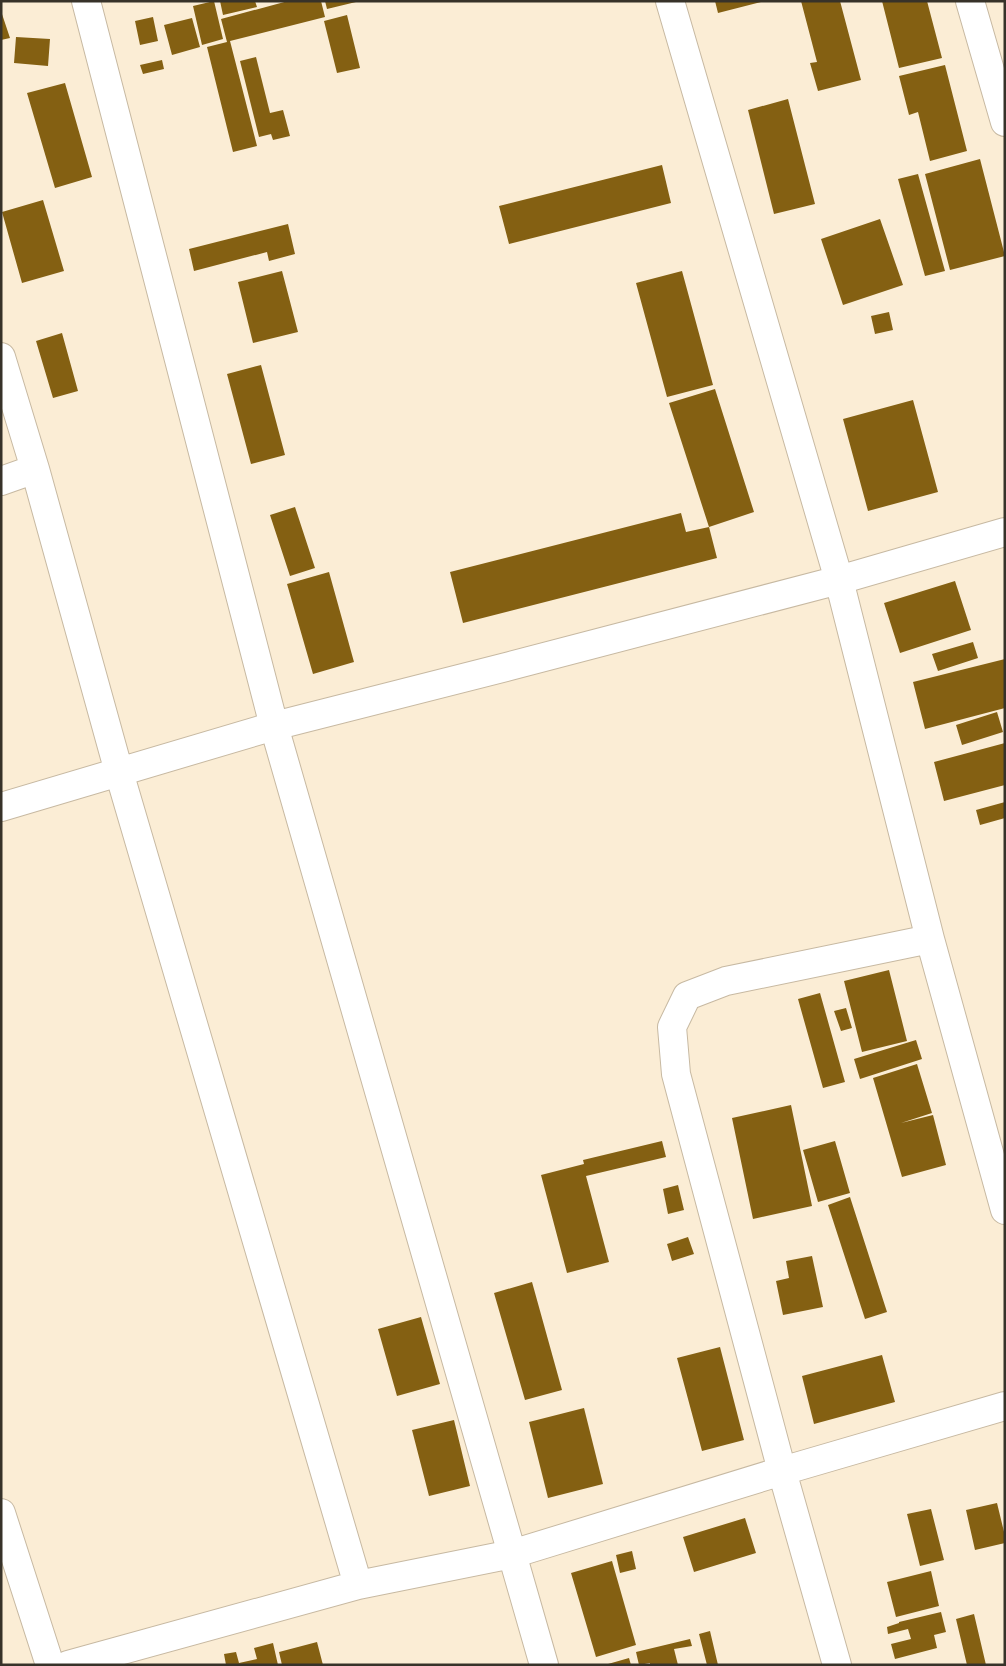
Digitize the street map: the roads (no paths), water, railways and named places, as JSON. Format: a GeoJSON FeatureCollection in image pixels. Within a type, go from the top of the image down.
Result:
{"type":"FeatureCollection","features":[{"type":"Feature","properties":{"kind":"street"},"geometry":{"type":"LineString","coordinates":[[86,1],[274,726],[544,1665]]}},
{"type":"Feature","properties":{"kind":"street"},"geometry":{"type":"LineString","coordinates":[[670,1],[839,580],[930,939],[1005,1210]]}},
{"type":"Feature","properties":{"kind":"street"},"geometry":{"type":"LineString","coordinates":[[970,1],[1005,122]]}},
{"type":"Feature","properties":{"kind":"street"},"geometry":{"type":"LineString","coordinates":[[1,357],[35,469],[119,772],[358,1585]]}},
{"type":"Feature","properties":{"kind":"street"},"geometry":{"type":"LineString","coordinates":[[1,481],[35,469]]}},
{"type":"Feature","properties":{"kind":"street"},"geometry":{"type":"LineString","coordinates":[[1,807],[274,726],[839,580],[1005,532]]}},
{"type":"Feature","properties":{"kind":"street"},"geometry":{"type":"LineString","coordinates":[[836,1665],[676,1074],[672,1027],[687,996],[726,981],[930,939]]}},
{"type":"Feature","properties":{"kind":"street"},"geometry":{"type":"LineString","coordinates":[[68,1665],[358,1585],[512,1554],[782,1471],[1005,1406]]}},
{"type":"Feature","properties":{"kind":"street"},"geometry":{"type":"LineString","coordinates":[[1,1513],[50,1665]]}}]}
